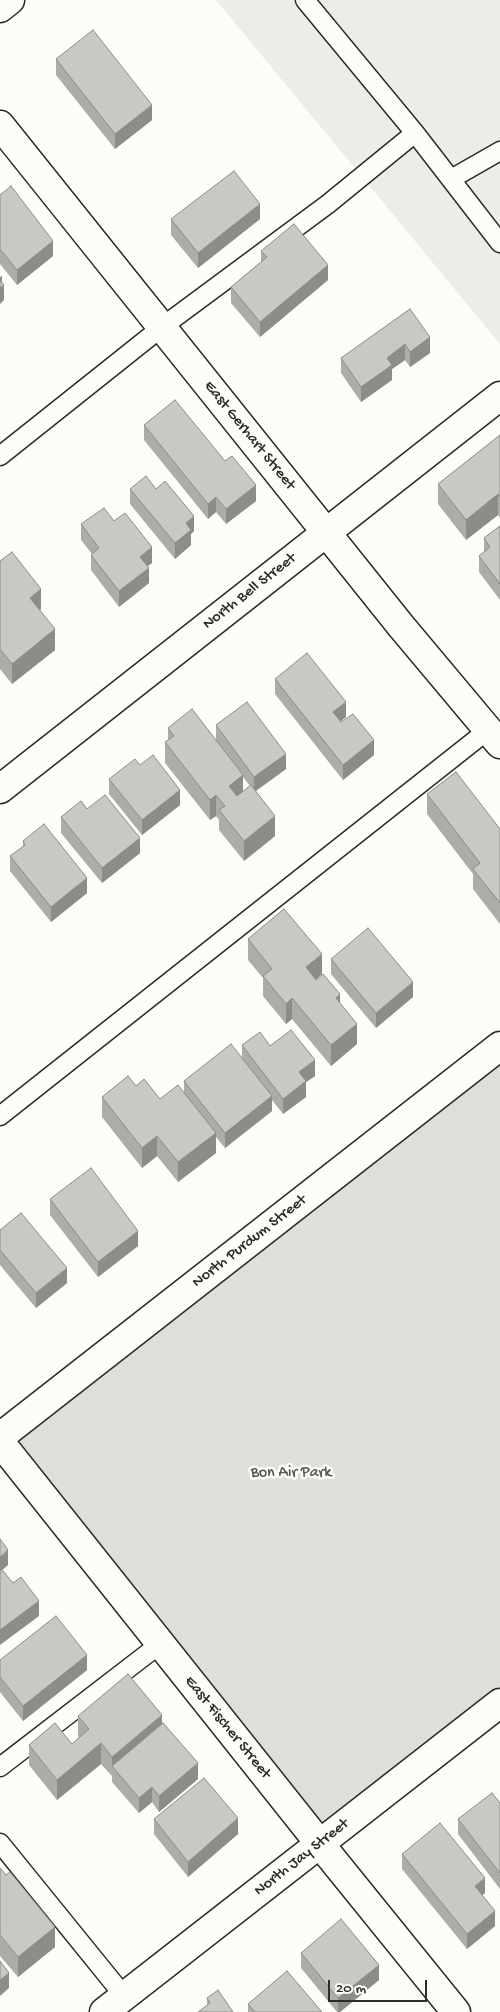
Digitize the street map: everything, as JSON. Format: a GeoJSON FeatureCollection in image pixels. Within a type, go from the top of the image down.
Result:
{"type":"FeatureCollection","features":[{"type":"Feature","properties":{"kind":"street"},"geometry":{"type":"LineString","coordinates":[[0,8],[10,0]]}},
{"type":"Feature","properties":{"kind":"street","name":"East Gerhart Street"},"geometry":{"type":"LineString","coordinates":[[0,125],[401,626],[494,737]]}},
{"type":"Feature","properties":{"kind":"street","name":"North Bell Street"},"geometry":{"type":"LineString","coordinates":[[0,789],[500,396]]}},
{"type":"Feature","properties":{"kind":"street","name":"North Purdum Street"},"geometry":{"type":"LineString","coordinates":[[0,1437],[500,1046]]}},
{"type":"Feature","properties":{"kind":"street","name":"East Fischer Street"},"geometry":{"type":"LineString","coordinates":[[0,1442],[456,2012]]}},
{"type":"Feature","properties":{"kind":"street","name":"North Jay Street"},"geometry":{"type":"LineString","coordinates":[[114,2004],[500,1703]]}},
{"type":"Feature","properties":{"kind":"lane"},"geometry":{"type":"LineString","coordinates":[[305,0],[415,133],[500,243]]}},
{"type":"Feature","properties":{"kind":"lane"},"geometry":{"type":"LineString","coordinates":[[0,456],[162,327],[328,204],[415,133]]}},
{"type":"Feature","properties":{"kind":"lane"},"geometry":{"type":"LineString","coordinates":[[451,179],[500,151]]}},
{"type":"Feature","properties":{"kind":"lane"},"geometry":{"type":"LineString","coordinates":[[0,1116],[494,737]]}},
{"type":"Feature","properties":{"kind":"lane"},"geometry":{"type":"LineString","coordinates":[[0,1767],[160,1644]]}},
{"type":"Feature","properties":{"kind":"lane"},"geometry":{"type":"LineString","coordinates":[[0,1843],[114,2004]]}},
{"type":"Feature","properties":{"kind":"shaded area"},"geometry":{"type":"Polygon","coordinates":[[[216,0],[500,0],[500,344],[216,0]]]}},
{"type":"Feature","properties":{"kind":"green space","name":"Bon Air Park"},"geometry":{"type":"Polygon","coordinates":[[[500,1046],[500,1703],[320,1844],[0,1437],[500,1046]]]}},
{"type":"Feature","properties":{"kind":"building"},"geometry":{"type":"Polygon","coordinates":[[[93,30],[152,105],[115,134],[56,59],[93,30]]]}},
{"type":"Feature","properties":{"kind":"building"},"geometry":{"type":"Polygon","coordinates":[[[234,171],[260,204],[198,253],[171,219],[234,171]]]}},
{"type":"Feature","properties":{"kind":"building"},"geometry":{"type":"Polygon","coordinates":[[[11,186],[53,241],[17,270],[0,249],[0,195],[11,186]]]}},
{"type":"Feature","properties":{"kind":"building"},"geometry":{"type":"Polygon","coordinates":[[[294,224],[328,265],[260,322],[231,287],[267,257],[261,251],[294,224]]]}},
{"type":"Feature","properties":{"kind":"building"},"geometry":{"type":"Polygon","coordinates":[[[0,280],[4,285],[0,288],[0,280]]]}},
{"type":"Feature","properties":{"kind":"building"},"geometry":{"type":"Polygon","coordinates":[[[410,309],[430,337],[410,352],[405,344],[387,358],[392,365],[361,387],[341,358],[410,309]]]}},
{"type":"Feature","properties":{"kind":"building"},"geometry":{"type":"Polygon","coordinates":[[[175,400],[225,461],[232,456],[256,485],[226,509],[216,497],[208,504],[144,425],[175,400]]]}},
{"type":"Feature","properties":{"kind":"building"},"geometry":{"type":"Polygon","coordinates":[[[500,435],[500,497],[498,494],[466,520],[438,484],[500,435]]]}},
{"type":"Feature","properties":{"kind":"building"},"geometry":{"type":"Polygon","coordinates":[[[146,476],[156,489],[165,481],[194,516],[186,523],[191,530],[175,543],[130,489],[146,476]]]}},
{"type":"Feature","properties":{"kind":"building"},"geometry":{"type":"Polygon","coordinates":[[[104,508],[114,521],[125,513],[152,547],[140,557],[149,568],[119,591],[91,555],[99,548],[81,524],[104,508]]]}},
{"type":"Feature","properties":{"kind":"building"},"geometry":{"type":"Polygon","coordinates":[[[500,526],[500,584],[479,556],[490,547],[484,538],[500,526]]]}},
{"type":"Feature","properties":{"kind":"building"},"geometry":{"type":"Polygon","coordinates":[[[12,552],[41,589],[30,598],[55,629],[12,664],[0,649],[0,561],[12,552]]]}},
{"type":"Feature","properties":{"kind":"building"},"geometry":{"type":"Polygon","coordinates":[[[307,653],[346,702],[333,712],[341,722],[353,714],[374,740],[343,765],[275,679],[307,653]]]}},
{"type":"Feature","properties":{"kind":"building"},"geometry":{"type":"Polygon","coordinates":[[[247,702],[286,754],[254,777],[216,725],[247,702]]]}},
{"type":"Feature","properties":{"kind":"building"},"geometry":{"type":"Polygon","coordinates":[[[192,709],[243,775],[229,786],[237,796],[251,785],[275,816],[244,841],[219,810],[225,806],[216,795],[210,800],[165,742],[174,736],[168,728],[192,709]]]}},
{"type":"Feature","properties":{"kind":"building"},"geometry":{"type":"Polygon","coordinates":[[[153,755],[180,790],[142,820],[109,779],[135,759],[140,765],[153,755]]]}},
{"type":"Feature","properties":{"kind":"building"},"geometry":{"type":"Polygon","coordinates":[[[456,772],[500,829],[500,903],[473,869],[480,863],[427,794],[456,772]]]}},
{"type":"Feature","properties":{"kind":"building"},"geometry":{"type":"Polygon","coordinates":[[[105,795],[140,838],[102,868],[61,817],[81,801],[87,809],[105,795]]]}},
{"type":"Feature","properties":{"kind":"building"},"geometry":{"type":"Polygon","coordinates":[[[44,824],[87,878],[51,907],[10,856],[25,845],[23,841],[44,824]]]}},
{"type":"Feature","properties":{"kind":"building"},"geometry":{"type":"Polygon","coordinates":[[[284,909],[322,954],[306,967],[316,980],[323,974],[340,994],[336,998],[357,1024],[331,1045],[292,998],[286,1004],[263,976],[272,969],[248,939],[284,909]]]}},
{"type":"Feature","properties":{"kind":"building"},"geometry":{"type":"Polygon","coordinates":[[[368,928],[413,982],[376,1013],[331,959],[368,928]]]}},
{"type":"Feature","properties":{"kind":"building"},"geometry":{"type":"Polygon","coordinates":[[[291,1030],[315,1060],[299,1072],[306,1081],[283,1099],[242,1045],[260,1032],[270,1046],[291,1030]]]}},
{"type":"Feature","properties":{"kind":"building"},"geometry":{"type":"Polygon","coordinates":[[[231,1044],[272,1096],[225,1133],[184,1081],[231,1044]]]}},
{"type":"Feature","properties":{"kind":"building"},"geometry":{"type":"Polygon","coordinates":[[[128,1076],[136,1086],[144,1079],[160,1099],[178,1085],[216,1133],[178,1162],[157,1136],[142,1148],[102,1097],[128,1076]]]}},
{"type":"Feature","properties":{"kind":"building"},"geometry":{"type":"Polygon","coordinates":[[[91,1168],[138,1231],[98,1262],[50,1199],[91,1168]]]}},
{"type":"Feature","properties":{"kind":"building"},"geometry":{"type":"Polygon","coordinates":[[[21,1213],[67,1268],[36,1293],[0,1250],[0,1230],[21,1213]]]}},
{"type":"Feature","properties":{"kind":"building"},"geometry":{"type":"Polygon","coordinates":[[[0,1539],[8,1550],[0,1557],[0,1539]]]}},
{"type":"Feature","properties":{"kind":"building"},"geometry":{"type":"Polygon","coordinates":[[[3,1571],[13,1583],[21,1577],[39,1601],[0,1630],[0,1573],[3,1571]]]}},
{"type":"Feature","properties":{"kind":"building"},"geometry":{"type":"Polygon","coordinates":[[[56,1616],[87,1655],[23,1706],[0,1677],[0,1660],[56,1616]]]}},
{"type":"Feature","properties":{"kind":"building"},"geometry":{"type":"Polygon","coordinates":[[[128,1674],[162,1715],[112,1757],[101,1743],[57,1780],[29,1745],[55,1723],[72,1744],[89,1729],[78,1716],[128,1674]]]}},
{"type":"Feature","properties":{"kind":"building"},"geometry":{"type":"Polygon","coordinates":[[[163,1723],[198,1763],[159,1796],[152,1787],[139,1798],[112,1766],[163,1723]]]}},
{"type":"Feature","properties":{"kind":"building"},"geometry":{"type":"Polygon","coordinates":[[[204,1778],[238,1818],[188,1862],[154,1819],[204,1778]]]}},
{"type":"Feature","properties":{"kind":"building"},"geometry":{"type":"Polygon","coordinates":[[[492,1793],[500,1803],[500,1873],[458,1819],[492,1793]]]}},
{"type":"Feature","properties":{"kind":"building"},"geometry":{"type":"Polygon","coordinates":[[[440,1823],[485,1878],[475,1886],[495,1911],[467,1934],[402,1854],[440,1823]]]}},
{"type":"Feature","properties":{"kind":"building"},"geometry":{"type":"Polygon","coordinates":[[[0,1868],[6,1875],[10,1872],[55,1927],[18,1957],[0,1935],[0,1868]]]}},
{"type":"Feature","properties":{"kind":"building"},"geometry":{"type":"Polygon","coordinates":[[[341,1919],[379,1965],[338,1998],[301,1953],[341,1919]]]}},
{"type":"Feature","properties":{"kind":"building"},"geometry":{"type":"Polygon","coordinates":[[[0,1961],[9,1973],[0,1980],[0,1961]]]}},
{"type":"Feature","properties":{"kind":"building"},"geometry":{"type":"Polygon","coordinates":[[[287,1971],[322,2012],[255,2012],[248,2004],[287,1971]]]}},
{"type":"Feature","properties":{"kind":"building"},"geometry":{"type":"Polygon","coordinates":[[[218,1990],[233,2012],[198,2012],[210,2003],[207,1998],[218,1990]]]}}]}
